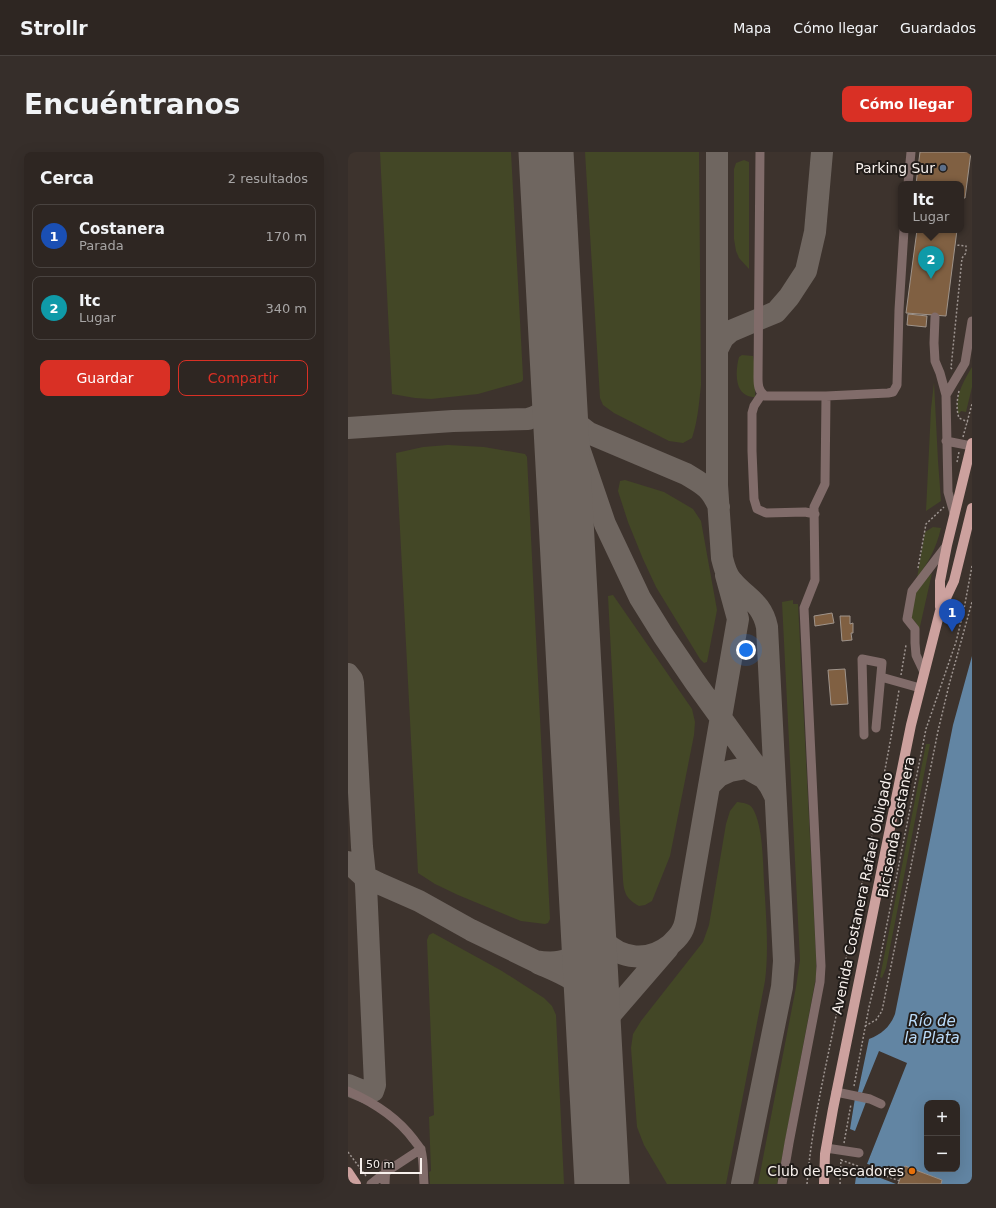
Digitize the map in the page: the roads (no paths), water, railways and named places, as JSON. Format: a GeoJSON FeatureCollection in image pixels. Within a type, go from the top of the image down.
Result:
{"type":"FeatureCollection","features":[{"type":"Feature","properties":{"kind":"main road","name":"Avenida Costanera Rafael Obligado"},"geometry":{"type":"LineString","coordinates":[[940,611],[940,581],[954,513],[972,445]]}},
{"type":"Feature","properties":{"kind":"main road","name":"Avenida Costanera Rafael Obligado"},"geometry":{"type":"LineString","coordinates":[[824,1184],[826,1148],[836,1092],[911,725],[940,611],[954,581],[972,508]]}},
{"type":"Feature","properties":{"kind":"main road"},"geometry":{"type":"LineString","coordinates":[[348,1172],[356,1184]]}},
{"type":"Feature","properties":{"kind":"lane"},"geometry":{"type":"LineString","coordinates":[[760,152],[758,386],[762,394]]}},
{"type":"Feature","properties":{"kind":"lane"},"geometry":{"type":"LineString","coordinates":[[908,181],[911,152]]}},
{"type":"Feature","properties":{"kind":"lane"},"geometry":{"type":"LineString","coordinates":[[762,394],[772,396],[888,394],[895,389],[897,385],[899,310],[904,233]]}},
{"type":"Feature","properties":{"kind":"lane"},"geometry":{"type":"LineString","coordinates":[[935,317],[934,343],[936,361],[946,395],[948,492],[954,513]]}},
{"type":"Feature","properties":{"kind":"lane"},"geometry":{"type":"LineString","coordinates":[[946,395],[965,363],[968,353],[972,320]]}},
{"type":"Feature","properties":{"kind":"lane"},"geometry":{"type":"LineString","coordinates":[[762,394],[754,406],[752,413],[752,465],[754,499],[757,509],[766,513],[805,512],[814,514]]}},
{"type":"Feature","properties":{"kind":"lane"},"geometry":{"type":"LineString","coordinates":[[782,1184],[820,982],[821,966],[804,608],[815,580],[814,507],[824,484],[826,396]]}},
{"type":"Feature","properties":{"kind":"lane"},"geometry":{"type":"LineString","coordinates":[[946,441],[972,445]]}},
{"type":"Feature","properties":{"kind":"lane"},"geometry":{"type":"LineString","coordinates":[[924,672],[916,656],[915,629],[907,619],[911,593],[947,545]]}},
{"type":"Feature","properties":{"kind":"lane"},"geometry":{"type":"LineString","coordinates":[[864,735],[862,659],[882,662],[876,728]]}},
{"type":"Feature","properties":{"kind":"lane"},"geometry":{"type":"LineString","coordinates":[[881,677],[920,688]]}},
{"type":"Feature","properties":{"kind":"lane"},"geometry":{"type":"LineString","coordinates":[[348,1091],[370,1103],[398,1122],[410,1134],[420,1149],[424,1184]]}},
{"type":"Feature","properties":{"kind":"lane"},"geometry":{"type":"LineString","coordinates":[[836,1092],[870,1099],[881,1104]]}},
{"type":"Feature","properties":{"kind":"lane"},"geometry":{"type":"LineString","coordinates":[[826,1148],[859,1153]]}},
{"type":"Feature","properties":{"kind":"lane"},"geometry":{"type":"LineString","coordinates":[[370,1181],[386,1168],[420,1149]]}},
{"type":"Feature","properties":{"kind":"lane"},"geometry":{"type":"LineString","coordinates":[[385,1184],[386,1168]]}},
{"type":"Feature","properties":{"kind":"water","name":"Río de la Plata"},"geometry":{"type":"Polygon","coordinates":[[[972,656],[972,1184],[855,1184],[857,1169],[863,1171],[867,1164],[907,1063],[879,1051],[862,1093],[858,1092],[869,1039],[885,1030],[891,1023],[895,1014],[953,725],[972,656]]]}},
{"type":"Feature","properties":{"kind":"water"},"geometry":{"type":"Polygon","coordinates":[[[855,1098],[866,1102],[855,1131],[850,1129],[855,1098]]]}},
{"type":"Feature","properties":{"kind":"place","name":"Parking Sur"},"geometry":{"type":"Point","coordinates":[943,168]}},
{"type":"Feature","properties":{"kind":"place","name":"Itc"},"geometry":{"type":"Point","coordinates":[931,279]}},
{"type":"Feature","properties":{"kind":"place","name":"Costanera"},"geometry":{"type":"Point","coordinates":[952,632]}},
{"type":"Feature","properties":{"kind":"place","name":"Club de Pescadores"},"geometry":{"type":"Point","coordinates":[912,1171]}}]}
